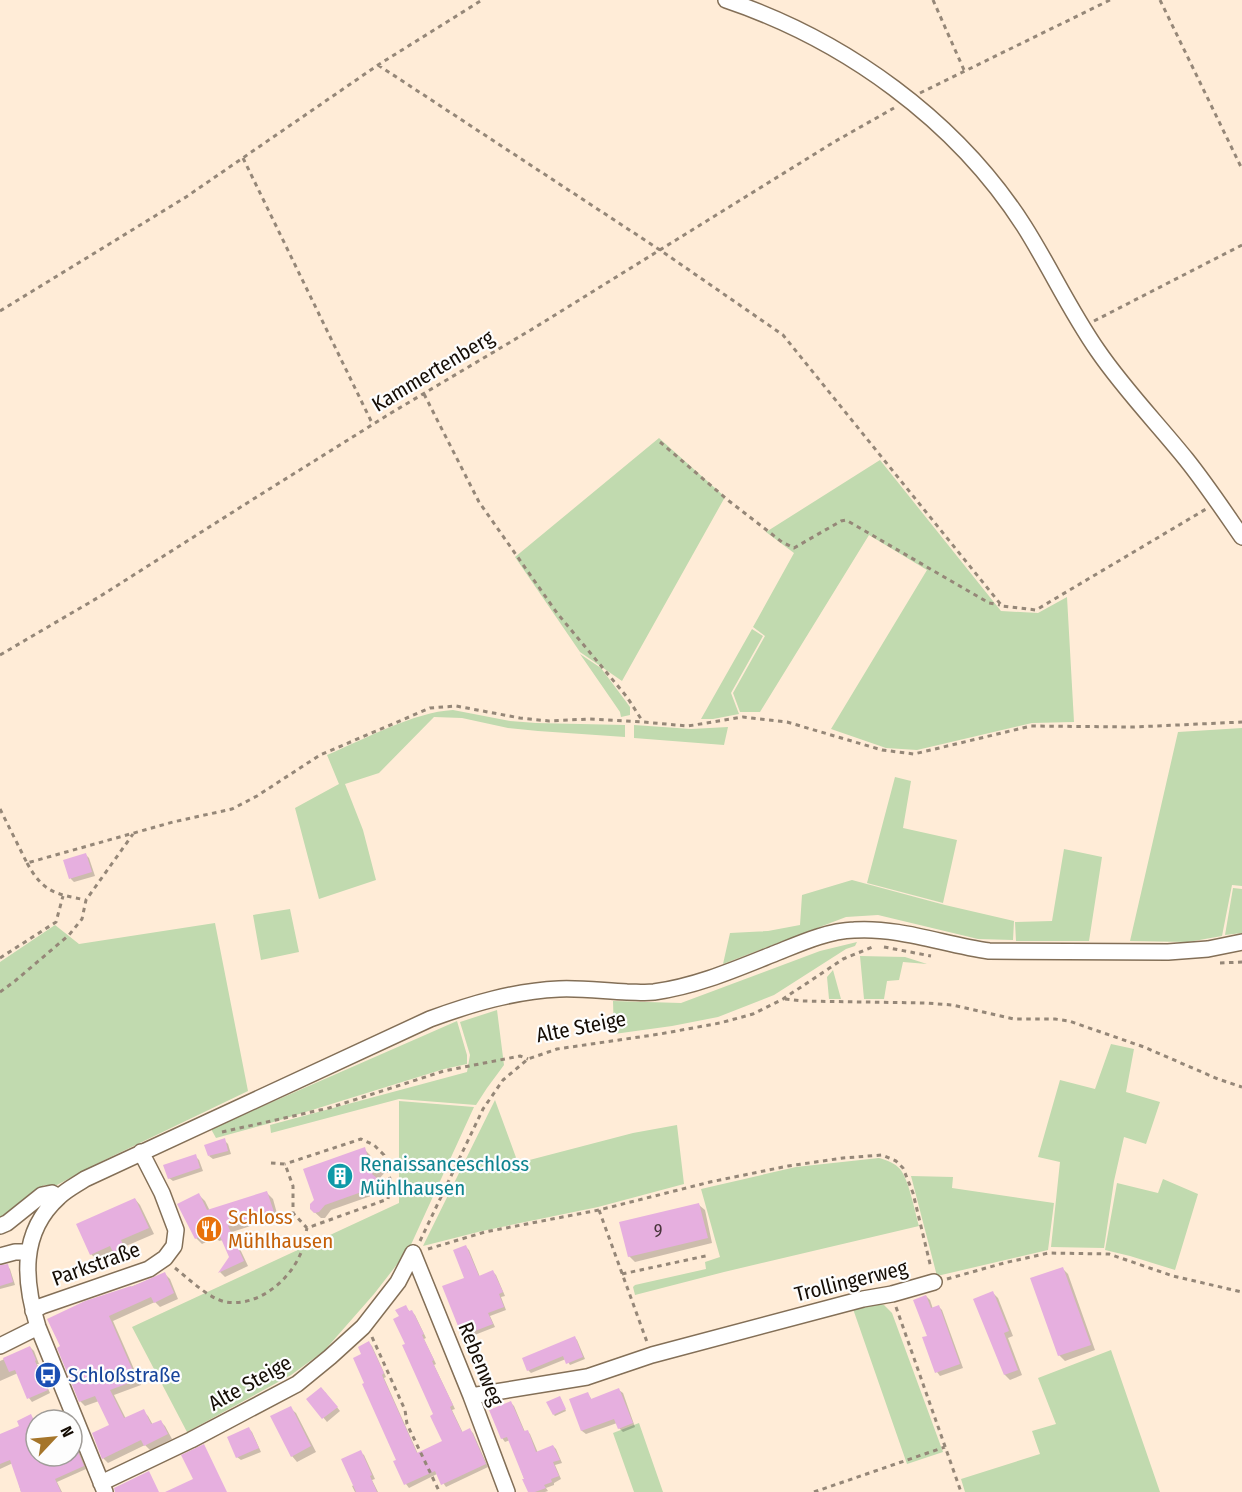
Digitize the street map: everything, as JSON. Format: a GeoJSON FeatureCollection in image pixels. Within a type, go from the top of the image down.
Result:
{"type":"FeatureCollection","features":[{"type":"Feature","properties":{"kind":"street"},"geometry":{"type":"LineString","coordinates":[[726,0],[756,10],[808,35],[859,65],[908,100],[944,130],[984,172],[1023,226],[1082,327],[1105,361],[1187,460],[1242,537]]}},
{"type":"Feature","properties":{"kind":"street"},"geometry":{"type":"LineString","coordinates":[[103,1487],[38,1327],[27,1276],[28,1252],[39,1223],[59,1197],[85,1179],[141,1152],[430,1019],[477,1003],[520,993],[559,989],[651,993],[684,987],[806,941],[845,931],[877,930],[899,933],[989,951],[1168,952],[1208,949],[1242,942]]}},
{"type":"Feature","properties":{"kind":"street","name":"Parkstraße"},"geometry":{"type":"LineString","coordinates":[[33,1311],[148,1269],[165,1258],[174,1246],[176,1230],[162,1193],[141,1152]]}},
{"type":"Feature","properties":{"kind":"street"},"geometry":{"type":"LineString","coordinates":[[0,1226],[42,1195],[52,1193],[59,1197]]}},
{"type":"Feature","properties":{"kind":"street"},"geometry":{"type":"LineString","coordinates":[[0,1256],[15,1252],[28,1252]]}},
{"type":"Feature","properties":{"kind":"street","name":"Rebenweg"},"geometry":{"type":"LineString","coordinates":[[413,1253],[507,1492]]}},
{"type":"Feature","properties":{"kind":"street","name":"Alte Steige"},"geometry":{"type":"LineString","coordinates":[[103,1487],[297,1384],[363,1327],[398,1282],[413,1253]]}},
{"type":"Feature","properties":{"kind":"street","name":"Trollingerweg"},"geometry":{"type":"LineString","coordinates":[[471,1396],[587,1377],[652,1355],[934,1282]]}},
{"type":"Feature","properties":{"kind":"street"},"geometry":{"type":"LineString","coordinates":[[0,1346],[38,1327]]}},
{"type":"Feature","properties":{"kind":"path"},"geometry":{"type":"LineString","coordinates":[[0,311],[186,197],[378,65],[482,0]]}},
{"type":"Feature","properties":{"kind":"path"},"geometry":{"type":"LineString","coordinates":[[933,0],[964,70],[1110,0]]}},
{"type":"Feature","properties":{"kind":"path"},"geometry":{"type":"LineString","coordinates":[[1160,0],[1242,169]]}},
{"type":"Feature","properties":{"kind":"path"},"geometry":{"type":"LineString","coordinates":[[378,65],[660,250],[783,336],[1002,606]]}},
{"type":"Feature","properties":{"kind":"path","name":"Kammertenberg"},"geometry":{"type":"LineString","coordinates":[[0,655],[99,597],[265,491],[882,114]]}},
{"type":"Feature","properties":{"kind":"path"},"geometry":{"type":"LineString","coordinates":[[243,158],[373,425]]}},
{"type":"Feature","properties":{"kind":"path"},"geometry":{"type":"LineString","coordinates":[[1082,327],[1242,245]]}},
{"type":"Feature","properties":{"kind":"path"},"geometry":{"type":"LineString","coordinates":[[424,394],[479,502],[556,613],[627,697],[643,722]]}},
{"type":"Feature","properties":{"kind":"path"},"geometry":{"type":"LineString","coordinates":[[660,442],[729,501],[782,542],[794,548],[846,520],[989,603],[1036,610],[1218,502]]}},
{"type":"Feature","properties":{"kind":"path"},"geometry":{"type":"LineString","coordinates":[[27,863],[134,832],[232,809],[257,796],[320,755],[430,708],[456,706],[549,721],[589,719],[688,726],[742,717],[787,722],[882,750],[914,754],[1031,726],[1134,727],[1242,722]]}},
{"type":"Feature","properties":{"kind":"path"},"geometry":{"type":"LineString","coordinates":[[0,809],[36,878],[46,888],[63,896],[86,900]]}},
{"type":"Feature","properties":{"kind":"path"},"geometry":{"type":"LineString","coordinates":[[0,992],[69,935],[82,919],[86,900],[134,832]]}},
{"type":"Feature","properties":{"kind":"path"},"geometry":{"type":"LineString","coordinates":[[0,958],[56,922],[63,896]]}},
{"type":"Feature","properties":{"kind":"path","name":"Alte Steige"},"geometry":{"type":"LineString","coordinates":[[413,1253],[483,1109],[503,1080],[528,1059],[557,1049],[660,1035],[753,1014],[783,999],[843,959],[876,946],[931,956]]}},
{"type":"Feature","properties":{"kind":"path"},"geometry":{"type":"LineString","coordinates":[[783,999],[926,1003],[952,1005],[1014,1019],[1062,1020],[1144,1047],[1242,1087]]}},
{"type":"Feature","properties":{"kind":"path"},"geometry":{"type":"LineString","coordinates":[[195,1128],[225,1132],[329,1108],[444,1071],[520,1056],[528,1059]]}},
{"type":"Feature","properties":{"kind":"path"},"geometry":{"type":"LineString","coordinates":[[271,1163],[285,1164],[361,1139],[374,1145],[384,1155],[391,1183],[388,1199],[307,1228]]}},
{"type":"Feature","properties":{"kind":"path"},"geometry":{"type":"LineString","coordinates":[[413,1253],[486,1232],[599,1210],[710,1182],[788,1166],[882,1155],[896,1161],[903,1168],[914,1193],[934,1282]]}},
{"type":"Feature","properties":{"kind":"path"},"geometry":{"type":"LineString","coordinates":[[285,1164],[293,1186],[293,1213],[307,1228]]}},
{"type":"Feature","properties":{"kind":"path"},"geometry":{"type":"LineString","coordinates":[[599,1210],[652,1355]]}},
{"type":"Feature","properties":{"kind":"path"},"geometry":{"type":"LineString","coordinates":[[165,1258],[211,1295],[224,1302],[243,1302],[268,1294],[290,1272],[301,1255],[307,1228]]}},
{"type":"Feature","properties":{"kind":"path","name":"Trollingerweg"},"geometry":{"type":"LineString","coordinates":[[934,1282],[1048,1253],[1109,1254],[1173,1276],[1242,1292]]}},
{"type":"Feature","properties":{"kind":"path"},"geometry":{"type":"LineString","coordinates":[[622,1274],[710,1255]]}},
{"type":"Feature","properties":{"kind":"path"},"geometry":{"type":"LineString","coordinates":[[892,1294],[961,1492]]}},
{"type":"Feature","properties":{"kind":"path"},"geometry":{"type":"LineString","coordinates":[[369,1332],[405,1410],[407,1424],[439,1491]]}},
{"type":"Feature","properties":{"kind":"path"},"geometry":{"type":"LineString","coordinates":[[814,1492],[945,1447]]}},
{"type":"Feature","properties":{"kind":"green space"},"geometry":{"type":"Polygon","coordinates":[[[659,438],[725,497],[622,681],[580,652],[515,557],[659,438]]]}},
{"type":"Feature","properties":{"kind":"green space"},"geometry":{"type":"Polygon","coordinates":[[[880,460],[1001,611],[1038,613],[1067,597],[1074,722],[1032,723],[917,750],[886,748],[831,729],[927,570],[869,535],[760,712],[740,712],[733,693],[765,636],[753,627],[794,553],[766,532],[880,460]]]}},
{"type":"Feature","properties":{"kind":"green space"},"geometry":{"type":"Polygon","coordinates":[[[752,629],[763,636],[731,693],[739,714],[701,719],[752,629]]]}},
{"type":"Feature","properties":{"kind":"green space"},"geometry":{"type":"Polygon","coordinates":[[[580,654],[601,668],[630,707],[630,715],[621,717],[620,712],[580,654]]]}},
{"type":"Feature","properties":{"kind":"green space"},"geometry":{"type":"Polygon","coordinates":[[[453,710],[510,721],[625,725],[625,737],[508,728],[462,718],[434,717],[379,773],[345,784],[363,830],[376,880],[319,899],[295,808],[339,784],[327,755],[406,721],[453,710]]]}},
{"type":"Feature","properties":{"kind":"green space"},"geometry":{"type":"Polygon","coordinates":[[[634,725],[691,729],[728,727],[724,745],[634,738],[634,725]]]}},
{"type":"Feature","properties":{"kind":"green space"},"geometry":{"type":"Polygon","coordinates":[[[1242,728],[1242,886],[1232,885],[1222,936],[1188,942],[1130,941],[1178,732],[1242,728]]]}},
{"type":"Feature","properties":{"kind":"green space"},"geometry":{"type":"Polygon","coordinates":[[[895,777],[911,781],[903,828],[957,840],[943,903],[867,883],[895,777]]]}},
{"type":"Feature","properties":{"kind":"green space"},"geometry":{"type":"Polygon","coordinates":[[[1064,849],[1102,857],[1089,941],[1016,941],[1015,922],[1052,921],[1064,849]]]}},
{"type":"Feature","properties":{"kind":"green space"},"geometry":{"type":"Polygon","coordinates":[[[852,880],[1014,921],[1013,940],[978,939],[878,915],[846,917],[723,964],[730,933],[768,931],[800,925],[802,895],[852,880]]]}},
{"type":"Feature","properties":{"kind":"green space"},"geometry":{"type":"Polygon","coordinates":[[[1233,888],[1242,889],[1242,933],[1225,935],[1233,888]]]}},
{"type":"Feature","properties":{"kind":"green space"},"geometry":{"type":"Polygon","coordinates":[[[290,909],[299,952],[261,960],[253,915],[290,909]]]}},
{"type":"Feature","properties":{"kind":"green space"},"geometry":{"type":"Polygon","coordinates":[[[215,923],[248,1091],[57,1185],[44,1185],[0,1222],[0,962],[55,925],[79,944],[215,923]]]}},
{"type":"Feature","properties":{"kind":"green space"},"geometry":{"type":"Polygon","coordinates":[[[857,942],[855,946],[846,949],[774,995],[718,1017],[614,1034],[613,1001],[681,1003],[820,951],[857,942]]]}},
{"type":"Feature","properties":{"kind":"green space"},"geometry":{"type":"Polygon","coordinates":[[[860,956],[905,957],[927,964],[903,962],[899,980],[887,981],[884,999],[864,999],[860,956]]]}},
{"type":"Feature","properties":{"kind":"green space"},"geometry":{"type":"Polygon","coordinates":[[[833,970],[841,999],[829,999],[827,977],[833,970]]]}},
{"type":"Feature","properties":{"kind":"green space"},"geometry":{"type":"Polygon","coordinates":[[[497,1010],[504,1065],[476,1105],[399,1099],[271,1133],[270,1125],[467,1072],[470,1055],[460,1022],[497,1010]]]}},
{"type":"Feature","properties":{"kind":"green space"},"geometry":{"type":"Polygon","coordinates":[[[457,1021],[467,1055],[467,1064],[216,1138],[211,1129],[457,1021]]]}},
{"type":"Feature","properties":{"kind":"green space"},"geometry":{"type":"Polygon","coordinates":[[[1111,1044],[1134,1049],[1126,1092],[1160,1102],[1146,1144],[1124,1137],[1114,1181],[1104,1248],[1051,1247],[1060,1162],[1038,1157],[1060,1080],[1095,1089],[1111,1044]]]}},
{"type":"Feature","properties":{"kind":"green space"},"geometry":{"type":"Polygon","coordinates":[[[495,1100],[518,1163],[633,1133],[677,1125],[684,1184],[598,1207],[482,1231],[423,1246],[495,1100]]]}},
{"type":"Feature","properties":{"kind":"green space"},"geometry":{"type":"Polygon","coordinates":[[[399,1101],[474,1107],[409,1249],[374,1294],[324,1351],[291,1375],[187,1432],[132,1327],[399,1203],[399,1101]]]}},
{"type":"Feature","properties":{"kind":"green space"},"geometry":{"type":"Polygon","coordinates":[[[879,1158],[896,1165],[903,1174],[919,1226],[635,1295],[633,1287],[635,1285],[706,1269],[705,1262],[720,1257],[701,1189],[796,1167],[879,1158]]]}},
{"type":"Feature","properties":{"kind":"green space"},"geometry":{"type":"Polygon","coordinates":[[[911,1176],[953,1177],[952,1188],[1054,1203],[1048,1250],[937,1276],[911,1176]]]}},
{"type":"Feature","properties":{"kind":"green space"},"geometry":{"type":"Polygon","coordinates":[[[1163,1179],[1198,1194],[1175,1270],[1105,1250],[1117,1183],[1158,1193],[1163,1179]]]}},
{"type":"Feature","properties":{"kind":"green space"},"geometry":{"type":"Polygon","coordinates":[[[871,1301],[884,1305],[892,1313],[943,1452],[907,1464],[852,1306],[871,1301]]]}},
{"type":"Feature","properties":{"kind":"green space"},"geometry":{"type":"Polygon","coordinates":[[[1111,1350],[1160,1492],[965,1492],[961,1479],[1040,1454],[1032,1431],[1056,1424],[1038,1378],[1111,1350]]]}},
{"type":"Feature","properties":{"kind":"green space"},"geometry":{"type":"Polygon","coordinates":[[[639,1423],[663,1492],[634,1492],[613,1433],[639,1423]]]}},
{"type":"Feature","properties":{"kind":"building"},"geometry":{"type":"Polygon","coordinates":[[[86,853],[92,872],[69,879],[63,860],[86,853]]]}},
{"type":"Feature","properties":{"kind":"building"},"geometry":{"type":"Polygon","coordinates":[[[225,1138],[228,1151],[208,1156],[204,1145],[225,1138]]]}},
{"type":"Feature","properties":{"kind":"building","name":"Renaissanceschloss Mühlhausen"},"geometry":{"type":"Polygon","coordinates":[[[365,1147],[369,1161],[385,1160],[372,1174],[384,1184],[325,1205],[319,1212],[314,1213],[310,1209],[310,1204],[314,1200],[303,1169],[365,1147]]]}},
{"type":"Feature","properties":{"kind":"building"},"geometry":{"type":"Polygon","coordinates":[[[196,1154],[200,1168],[168,1179],[163,1165],[196,1154]]]}},
{"type":"Feature","properties":{"kind":"building","name":"Schloss Mühlhausen"},"geometry":{"type":"Polygon","coordinates":[[[267,1191],[274,1212],[228,1226],[244,1261],[218,1273],[229,1257],[219,1234],[212,1236],[211,1231],[195,1239],[177,1204],[199,1193],[207,1210],[267,1191]]]}},
{"type":"Feature","properties":{"kind":"building"},"geometry":{"type":"Polygon","coordinates":[[[135,1198],[149,1228],[121,1240],[126,1251],[115,1256],[110,1246],[90,1255],[76,1224],[135,1198]]]}},
{"type":"Feature","properties":{"kind":"building"},"geometry":{"type":"Polygon","coordinates":[[[699,1203],[708,1238],[628,1257],[619,1222],[699,1203]]]}},
{"type":"Feature","properties":{"kind":"building"},"geometry":{"type":"Polygon","coordinates":[[[466,1245],[479,1276],[493,1270],[503,1292],[499,1294],[504,1307],[488,1313],[493,1324],[462,1336],[442,1286],[464,1278],[453,1250],[466,1245]]]}},
{"type":"Feature","properties":{"kind":"building"},"geometry":{"type":"Polygon","coordinates":[[[8,1264],[13,1282],[0,1286],[0,1265],[8,1264]]]}},
{"type":"Feature","properties":{"kind":"building"},"geometry":{"type":"Polygon","coordinates":[[[1063,1267],[1091,1345],[1058,1356],[1030,1278],[1063,1267]]]}},
{"type":"Feature","properties":{"kind":"building"},"geometry":{"type":"Polygon","coordinates":[[[165,1272],[174,1293],[154,1303],[151,1297],[109,1316],[137,1380],[110,1390],[124,1418],[144,1409],[151,1424],[161,1420],[168,1434],[144,1446],[141,1440],[102,1459],[92,1433],[109,1425],[95,1396],[79,1402],[57,1348],[60,1346],[47,1319],[85,1301],[131,1287],[165,1272]]]}},
{"type":"Feature","properties":{"kind":"building"},"geometry":{"type":"Polygon","coordinates":[[[993,1291],[1009,1331],[1004,1333],[1018,1370],[1004,1375],[973,1299],[993,1291]]]}},
{"type":"Feature","properties":{"kind":"building"},"geometry":{"type":"Polygon","coordinates":[[[926,1295],[931,1308],[939,1305],[960,1364],[935,1373],[922,1337],[927,1336],[913,1300],[926,1295]]]}},
{"type":"Feature","properties":{"kind":"building"},"geometry":{"type":"Polygon","coordinates":[[[406,1305],[409,1311],[412,1310],[424,1334],[422,1335],[434,1360],[432,1361],[453,1405],[450,1407],[462,1432],[470,1428],[486,1464],[441,1485],[435,1471],[404,1485],[393,1461],[396,1460],[362,1384],[364,1383],[353,1358],[361,1354],[358,1347],[369,1341],[417,1453],[442,1441],[430,1416],[433,1414],[402,1345],[405,1344],[393,1319],[399,1316],[395,1310],[406,1305]]]}},
{"type":"Feature","properties":{"kind":"building"},"geometry":{"type":"Polygon","coordinates":[[[575,1336],[583,1357],[566,1364],[563,1356],[527,1371],[522,1358],[575,1336]]]}},
{"type":"Feature","properties":{"kind":"building"},"geometry":{"type":"Polygon","coordinates":[[[30,1346],[48,1390],[27,1399],[15,1370],[9,1372],[3,1358],[30,1346]]]}},
{"type":"Feature","properties":{"kind":"building"},"geometry":{"type":"Polygon","coordinates":[[[321,1387],[338,1407],[322,1419],[306,1399],[321,1387]]]}},
{"type":"Feature","properties":{"kind":"building"},"geometry":{"type":"Polygon","coordinates":[[[619,1388],[633,1423],[618,1429],[614,1419],[581,1431],[569,1399],[588,1392],[591,1399],[619,1388]]]}},
{"type":"Feature","properties":{"kind":"building"},"geometry":{"type":"Polygon","coordinates":[[[560,1396],[566,1409],[553,1415],[546,1402],[560,1396]]]}},
{"type":"Feature","properties":{"kind":"building"},"geometry":{"type":"Polygon","coordinates":[[[511,1401],[524,1431],[528,1430],[536,1452],[553,1445],[560,1460],[553,1462],[559,1476],[544,1485],[546,1488],[535,1492],[528,1492],[507,1437],[501,1439],[489,1410],[511,1401]]]}},
{"type":"Feature","properties":{"kind":"building"},"geometry":{"type":"Polygon","coordinates":[[[291,1406],[311,1446],[291,1457],[270,1416],[291,1406]]]}},
{"type":"Feature","properties":{"kind":"building"},"geometry":{"type":"Polygon","coordinates":[[[24,1418],[24,1468],[80,1468],[55,1479],[61,1492],[21,1492],[10,1460],[0,1464],[0,1434],[19,1426],[17,1421],[24,1418]]]}},
{"type":"Feature","properties":{"kind":"building"},"geometry":{"type":"Polygon","coordinates":[[[249,1427],[259,1448],[236,1458],[227,1437],[249,1427]]]}},
{"type":"Feature","properties":{"kind":"building"},"geometry":{"type":"Polygon","coordinates":[[[204,1444],[227,1492],[165,1492],[193,1479],[181,1455],[204,1444]]]}},
{"type":"Feature","properties":{"kind":"building"},"geometry":{"type":"Polygon","coordinates":[[[361,1450],[377,1492],[356,1492],[341,1459],[361,1450]]]}},
{"type":"Feature","properties":{"kind":"building"},"geometry":{"type":"Polygon","coordinates":[[[149,1471],[159,1492],[115,1492],[114,1488],[149,1471]]]}},
{"type":"Feature","properties":{"kind":"place","name":"Renaissanceschloss Mühlhausen"},"geometry":{"type":"Point","coordinates":[340,1176]}},
{"type":"Feature","properties":{"kind":"place","name":"Schloss Mühlhausen"},"geometry":{"type":"Point","coordinates":[209,1229]}},
{"type":"Feature","properties":{"kind":"place","name":"Schloßstraße"},"geometry":{"type":"Point","coordinates":[48,1375]}}]}
